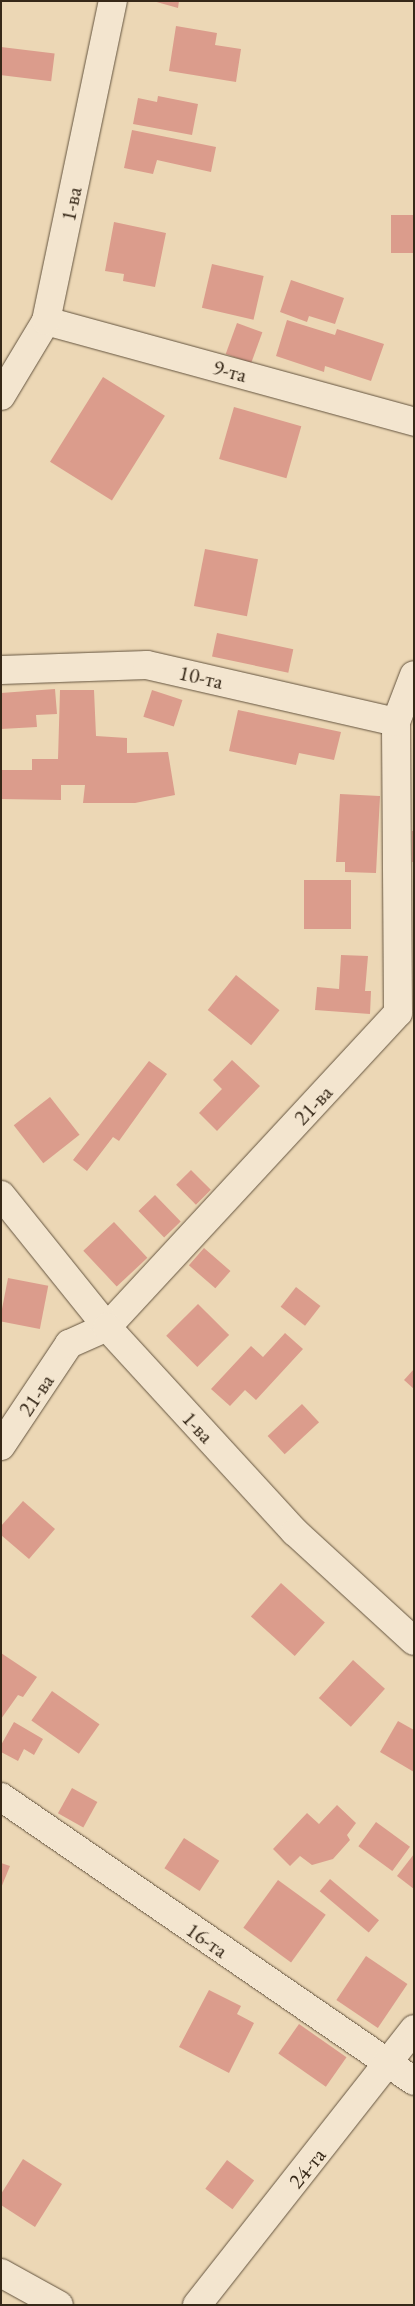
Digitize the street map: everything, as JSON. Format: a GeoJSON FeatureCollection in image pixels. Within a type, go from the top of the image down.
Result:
{"type":"FeatureCollection","features":[{"type":"Feature","properties":{"kind":"street","name":"1-ва"},"geometry":{"type":"LineString","coordinates":[[1,396],[46,321],[113,1]]}},
{"type":"Feature","properties":{"kind":"street","name":"9-та"},"geometry":{"type":"LineString","coordinates":[[46,321],[414,422]]}},
{"type":"Feature","properties":{"kind":"street","name":"10-та"},"geometry":{"type":"LineString","coordinates":[[1,670],[147,665],[396,722]]}},
{"type":"Feature","properties":{"kind":"street","name":"21-ва"},"geometry":{"type":"LineString","coordinates":[[1,1446],[69,1344],[107,1327],[406,1015],[396,722],[414,675]]}},
{"type":"Feature","properties":{"kind":"street","name":"1-ва"},"geometry":{"type":"LineString","coordinates":[[1,1195],[107,1327],[295,1532],[414,1641]]}},
{"type":"Feature","properties":{"kind":"street","name":"16-та"},"geometry":{"type":"LineString","coordinates":[[1,1797],[388,2066],[414,2081]]}},
{"type":"Feature","properties":{"kind":"street","name":"24-та"},"geometry":{"type":"LineString","coordinates":[[197,2305],[388,2066],[414,2029]]}},
{"type":"Feature","properties":{"kind":"street"},"geometry":{"type":"LineString","coordinates":[[1,2273],[59,2305]]}},
{"type":"Feature","properties":{"kind":"building"},"geometry":{"type":"Polygon","coordinates":[[[153,1],[179,1],[178,8],[153,1]]]}},
{"type":"Feature","properties":{"kind":"building"},"geometry":{"type":"Polygon","coordinates":[[[176,26],[217,33],[215,45],[241,49],[236,82],[169,71],[176,26]]]}},
{"type":"Feature","properties":{"kind":"building"},"geometry":{"type":"Polygon","coordinates":[[[1,47],[55,54],[51,81],[1,75],[1,47]]]}},
{"type":"Feature","properties":{"kind":"building"},"geometry":{"type":"Polygon","coordinates":[[[158,96],[198,104],[192,135],[133,124],[138,98],[157,102],[158,96]]]}},
{"type":"Feature","properties":{"kind":"building"},"geometry":{"type":"Polygon","coordinates":[[[132,130],[216,147],[211,172],[157,160],[153,174],[124,168],[132,130]]]}},
{"type":"Feature","properties":{"kind":"building"},"geometry":{"type":"Polygon","coordinates":[[[391,215],[414,215],[414,253],[391,253],[391,215]]]}},
{"type":"Feature","properties":{"kind":"building"},"geometry":{"type":"Polygon","coordinates":[[[114,222],[166,233],[155,287],[123,281],[124,274],[105,271],[114,222]]]}},
{"type":"Feature","properties":{"kind":"building"},"geometry":{"type":"Polygon","coordinates":[[[212,264],[264,276],[254,320],[202,308],[212,264]]]}},
{"type":"Feature","properties":{"kind":"building"},"geometry":{"type":"Polygon","coordinates":[[[291,280],[344,298],[335,324],[309,316],[307,322],[280,312],[291,280]]]}},
{"type":"Feature","properties":{"kind":"building"},"geometry":{"type":"Polygon","coordinates":[[[287,320],[335,335],[337,329],[384,344],[371,381],[325,366],[324,372],[276,356],[287,320]]]}},
{"type":"Feature","properties":{"kind":"building"},"geometry":{"type":"Polygon","coordinates":[[[237,323],[262,332],[251,363],[226,354],[237,323]]]}},
{"type":"Feature","properties":{"kind":"building"},"geometry":{"type":"Polygon","coordinates":[[[103,377],[165,416],[112,500],[50,462],[103,377]]]}},
{"type":"Feature","properties":{"kind":"building"},"geometry":{"type":"Polygon","coordinates":[[[234,407],[301,426],[286,478],[219,459],[234,407]]]}},
{"type":"Feature","properties":{"kind":"building"},"geometry":{"type":"Polygon","coordinates":[[[205,549],[258,559],[247,616],[194,606],[205,549]]]}},
{"type":"Feature","properties":{"kind":"building"},"geometry":{"type":"Polygon","coordinates":[[[217,633],[293,649],[288,673],[212,656],[217,633]]]}},
{"type":"Feature","properties":{"kind":"building"},"geometry":{"type":"Polygon","coordinates":[[[55,689],[57,714],[36,715],[37,727],[1,729],[1,693],[55,689]]]}},
{"type":"Feature","properties":{"kind":"building"},"geometry":{"type":"Polygon","coordinates":[[[60,690],[94,690],[96,736],[127,738],[127,753],[168,752],[175,795],[135,803],[83,803],[85,785],[61,785],[61,800],[1,799],[1,770],[32,770],[32,759],[58,759],[60,690]]]}},
{"type":"Feature","properties":{"kind":"building"},"geometry":{"type":"Polygon","coordinates":[[[152,690],[182,700],[174,727],[143,717],[152,690]]]}},
{"type":"Feature","properties":{"kind":"building"},"geometry":{"type":"Polygon","coordinates":[[[238,710],[341,732],[334,760],[299,753],[296,765],[229,751],[238,710]]]}},
{"type":"Feature","properties":{"kind":"building"},"geometry":{"type":"Polygon","coordinates":[[[340,794],[380,796],[376,873],[345,872],[345,862],[336,862],[340,794]]]}},
{"type":"Feature","properties":{"kind":"building"},"geometry":{"type":"Polygon","coordinates":[[[412,831],[414,831],[414,862],[412,862],[412,831]]]}},
{"type":"Feature","properties":{"kind":"building"},"geometry":{"type":"Polygon","coordinates":[[[304,880],[351,880],[351,929],[304,929],[304,880]]]}},
{"type":"Feature","properties":{"kind":"building"},"geometry":{"type":"Polygon","coordinates":[[[341,955],[368,956],[365,991],[371,991],[370,1014],[315,1010],[317,987],[339,989],[341,955]]]}},
{"type":"Feature","properties":{"kind":"building"},"geometry":{"type":"Polygon","coordinates":[[[236,975],[280,1010],[251,1045],[208,1010],[236,975]]]}},
{"type":"Feature","properties":{"kind":"building"},"geometry":{"type":"Polygon","coordinates":[[[232,1060],[260,1086],[217,1131],[199,1113],[222,1089],[213,1080],[232,1060]]]}},
{"type":"Feature","properties":{"kind":"building"},"geometry":{"type":"Polygon","coordinates":[[[149,1061],[167,1074],[119,1141],[113,1137],[87,1171],[73,1160],[149,1061]]]}},
{"type":"Feature","properties":{"kind":"building"},"geometry":{"type":"Polygon","coordinates":[[[50,1097],[80,1135],[43,1163],[14,1125],[50,1097]]]}},
{"type":"Feature","properties":{"kind":"building"},"geometry":{"type":"Polygon","coordinates":[[[191,1170],[211,1190],[196,1205],[176,1185],[191,1170]]]}},
{"type":"Feature","properties":{"kind":"building"},"geometry":{"type":"Polygon","coordinates":[[[155,1195],[181,1222],[164,1238],[138,1211],[155,1195]]]}},
{"type":"Feature","properties":{"kind":"building"},"geometry":{"type":"Polygon","coordinates":[[[114,1222],[147,1258],[117,1286],[83,1251],[114,1222]]]}},
{"type":"Feature","properties":{"kind":"building"},"geometry":{"type":"Polygon","coordinates":[[[204,1248],[230,1271],[215,1288],[189,1265],[204,1248]]]}},
{"type":"Feature","properties":{"kind":"building"},"geometry":{"type":"Polygon","coordinates":[[[8,1278],[48,1286],[40,1329],[1,1321],[8,1278]]]}},
{"type":"Feature","properties":{"kind":"building"},"geometry":{"type":"Polygon","coordinates":[[[296,1287],[320,1306],[305,1326],[281,1307],[296,1287]]]}},
{"type":"Feature","properties":{"kind":"building"},"geometry":{"type":"Polygon","coordinates":[[[198,1304],[229,1335],[197,1367],[166,1336],[198,1304]]]}},
{"type":"Feature","properties":{"kind":"building"},"geometry":{"type":"Polygon","coordinates":[[[285,1333],[303,1349],[256,1400],[245,1390],[230,1406],[211,1389],[251,1346],[263,1357],[285,1333]]]}},
{"type":"Feature","properties":{"kind":"building"},"geometry":{"type":"Polygon","coordinates":[[[414,1369],[414,1389],[404,1380],[414,1369]]]}},
{"type":"Feature","properties":{"kind":"building"},"geometry":{"type":"Polygon","coordinates":[[[302,1404],[319,1422],[285,1454],[268,1436],[302,1404]]]}},
{"type":"Feature","properties":{"kind":"building"},"geometry":{"type":"Polygon","coordinates":[[[23,1501],[55,1529],[29,1559],[1,1535],[1,1526],[23,1501]]]}},
{"type":"Feature","properties":{"kind":"building"},"geometry":{"type":"Polygon","coordinates":[[[281,1583],[325,1622],[295,1656],[251,1616],[281,1583]]]}},
{"type":"Feature","properties":{"kind":"building"},"geometry":{"type":"Polygon","coordinates":[[[1,1653],[37,1677],[23,1697],[18,1695],[1,1719],[1,1653]]]}},
{"type":"Feature","properties":{"kind":"building"},"geometry":{"type":"Polygon","coordinates":[[[353,1660],[385,1689],[351,1727],[319,1698],[353,1660]]]}},
{"type":"Feature","properties":{"kind":"building"},"geometry":{"type":"Polygon","coordinates":[[[52,1691],[100,1724],[79,1754],[31,1720],[52,1691]]]}},
{"type":"Feature","properties":{"kind":"building"},"geometry":{"type":"Polygon","coordinates":[[[398,1721],[414,1730],[414,1772],[380,1752],[398,1721]]]}},
{"type":"Feature","properties":{"kind":"building"},"geometry":{"type":"Polygon","coordinates":[[[14,1722],[43,1739],[34,1755],[24,1749],[18,1761],[1,1752],[1,1745],[14,1722]]]}},
{"type":"Feature","properties":{"kind":"building"},"geometry":{"type":"Polygon","coordinates":[[[72,1788],[97,1802],[83,1827],[58,1813],[72,1788]]]}},
{"type":"Feature","properties":{"kind":"building"},"geometry":{"type":"Polygon","coordinates":[[[337,1805],[356,1823],[347,1835],[350,1840],[333,1859],[312,1865],[300,1856],[290,1866],[273,1849],[307,1813],[319,1824],[337,1805]]]}},
{"type":"Feature","properties":{"kind":"building"},"geometry":{"type":"Polygon","coordinates":[[[376,1822],[410,1847],[392,1871],[358,1846],[376,1822]]]}},
{"type":"Feature","properties":{"kind":"building"},"geometry":{"type":"Polygon","coordinates":[[[184,1838],[219,1861],[200,1891],[164,1868],[184,1838]]]}},
{"type":"Feature","properties":{"kind":"building"},"geometry":{"type":"Polygon","coordinates":[[[414,1854],[414,1889],[397,1876],[414,1854]]]}},
{"type":"Feature","properties":{"kind":"building"},"geometry":{"type":"Polygon","coordinates":[[[1,1863],[10,1866],[1,1888],[1,1863]]]}},
{"type":"Feature","properties":{"kind":"building"},"geometry":{"type":"Polygon","coordinates":[[[330,1879],[379,1920],[369,1932],[320,1891],[330,1879]]]}},
{"type":"Feature","properties":{"kind":"building"},"geometry":{"type":"Polygon","coordinates":[[[278,1880],[326,1915],[291,1962],[243,1928],[278,1880]]]}},
{"type":"Feature","properties":{"kind":"building"},"geometry":{"type":"Polygon","coordinates":[[[366,1956],[407,1984],[378,2028],[336,2000],[366,1956]]]}},
{"type":"Feature","properties":{"kind":"building"},"geometry":{"type":"Polygon","coordinates":[[[209,1990],[241,2006],[237,2014],[254,2023],[229,2073],[179,2047],[209,1990]]]}},
{"type":"Feature","properties":{"kind":"building"},"geometry":{"type":"Polygon","coordinates":[[[299,2024],[347,2057],[326,2087],[278,2053],[299,2024]]]}},
{"type":"Feature","properties":{"kind":"building"},"geometry":{"type":"Polygon","coordinates":[[[23,2159],[62,2184],[35,2227],[1,2205],[1,2194],[23,2159]]]}},
{"type":"Feature","properties":{"kind":"building"},"geometry":{"type":"Polygon","coordinates":[[[227,2160],[254,2180],[232,2209],[205,2189],[227,2160]]]}}]}
